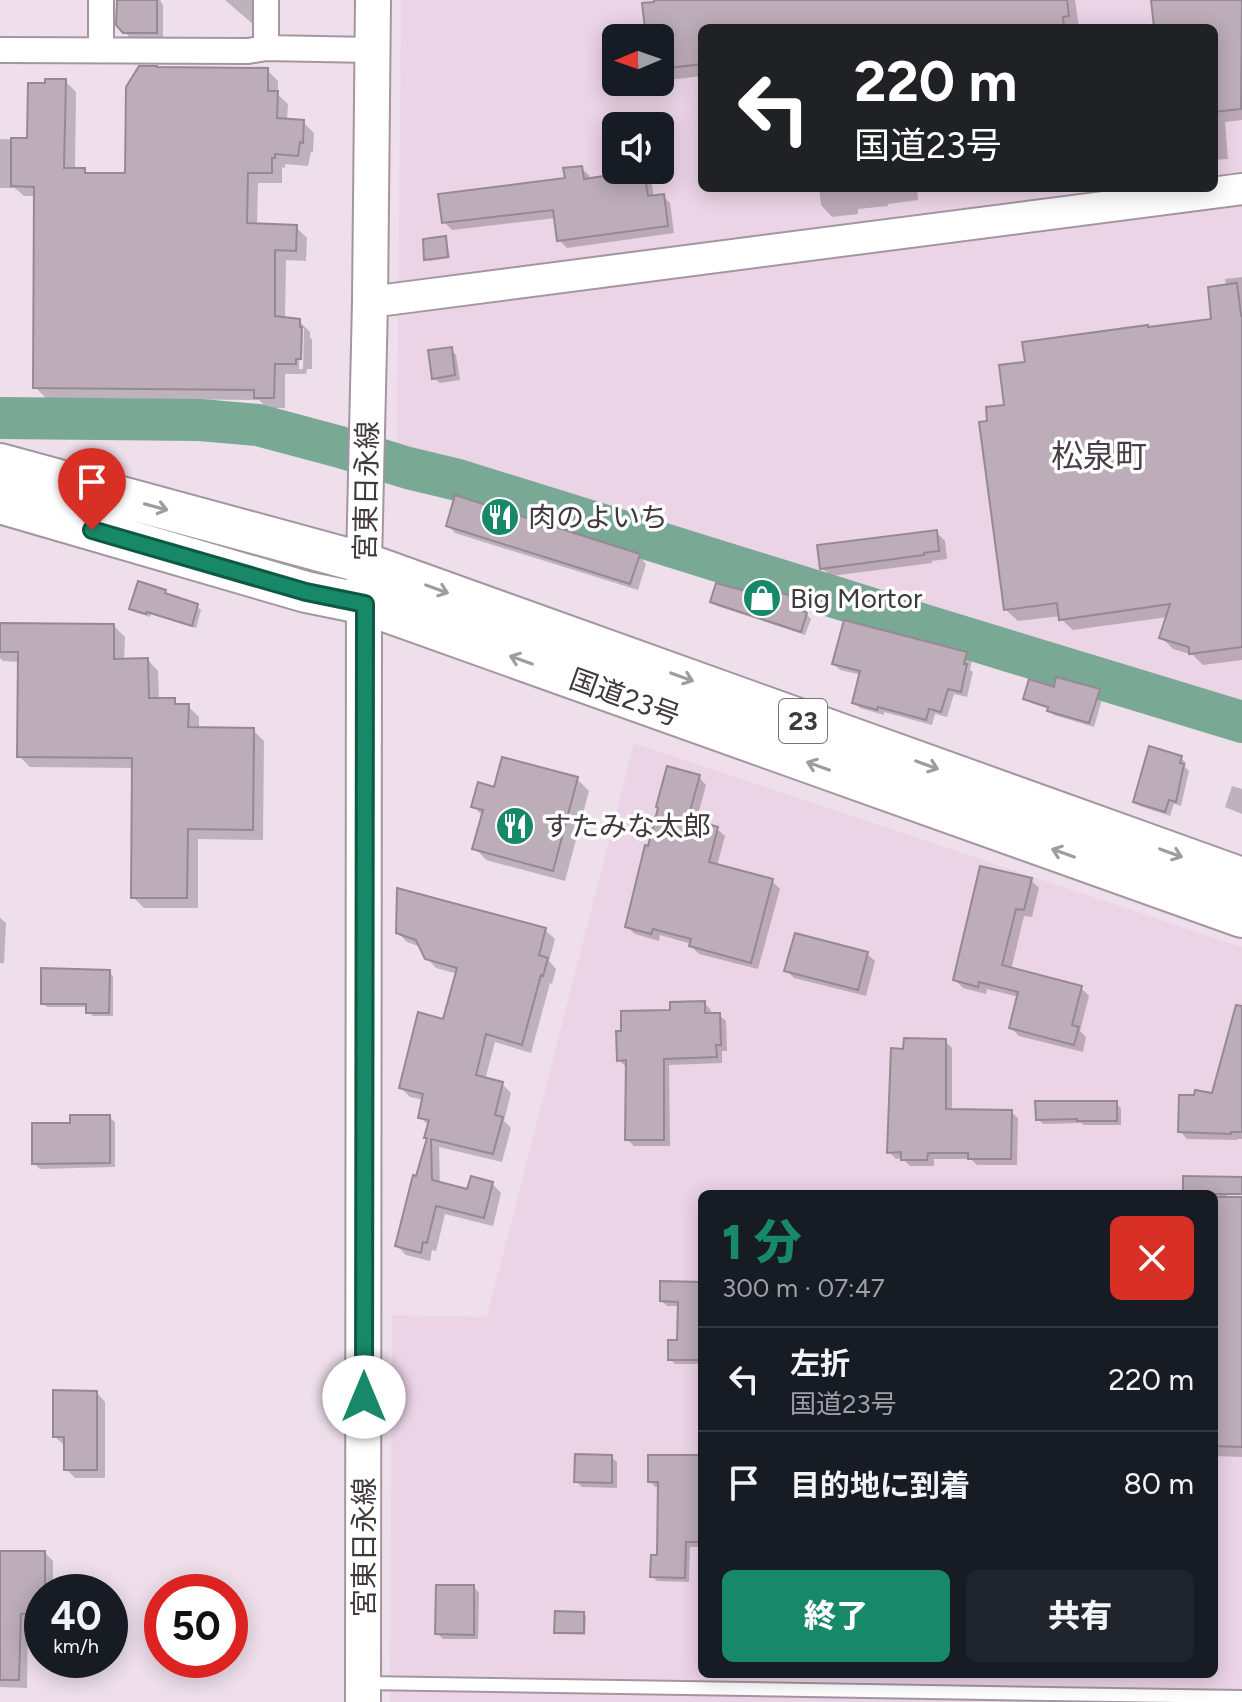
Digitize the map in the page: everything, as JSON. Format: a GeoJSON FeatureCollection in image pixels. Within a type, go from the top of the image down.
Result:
{"type":"FeatureCollection","features":[{"type":"Feature","properties":{"kind":"highway","name":"国道23号"},"geometry":{"type":"LineString","coordinates":[[0,464],[364,563],[1242,878]]}},
{"type":"Feature","properties":{"kind":"highway","name":"国道23号"},"geometry":{"type":"LineString","coordinates":[[0,503],[306,592],[365,604],[1242,917]]}},
{"type":"Feature","properties":{"kind":"main road","name":"宮東日永線"},"geometry":{"type":"LineString","coordinates":[[363,1692],[364,563],[373,0]]}},
{"type":"Feature","properties":{"kind":"street"},"geometry":{"type":"LineString","coordinates":[[101,0],[101,50]]}},
{"type":"Feature","properties":{"kind":"street"},"geometry":{"type":"LineString","coordinates":[[266,0],[266,48]]}},
{"type":"Feature","properties":{"kind":"street"},"geometry":{"type":"LineString","coordinates":[[0,50],[372,50]]}},
{"type":"Feature","properties":{"kind":"street"},"geometry":{"type":"LineString","coordinates":[[370,302],[1242,189]]}},
{"type":"Feature","properties":{"kind":"lane"},"geometry":{"type":"LineString","coordinates":[[363,1692],[1242,1697]]}},
{"type":"Feature","properties":{"kind":"shaded area"},"geometry":{"type":"Polygon","coordinates":[[[401,0],[1242,0],[1242,700],[397,448],[401,0]]]}},
{"type":"Feature","properties":{"kind":"shaded area"},"geometry":{"type":"Polygon","coordinates":[[[634,743],[1242,947],[1242,1702],[390,1702],[392,1315],[487,1317],[634,743]]]}},
{"type":"Feature","properties":{"kind":"building"},"geometry":{"type":"Polygon","coordinates":[[[117,0],[157,0],[157,33],[123,33],[116,25],[117,0]]]}},
{"type":"Feature","properties":{"kind":"building"},"geometry":{"type":"Polygon","coordinates":[[[654,0],[1067,0],[1069,16],[1063,17],[1064,24],[698,24],[698,64],[674,67],[674,24],[644,24],[642,3],[654,0]]]}},
{"type":"Feature","properties":{"kind":"building"},"geometry":{"type":"Polygon","coordinates":[[[1151,0],[1242,0],[1241,109],[1218,112],[1218,24],[1154,24],[1151,0]]]}},
{"type":"Feature","properties":{"kind":"building"},"geometry":{"type":"Polygon","coordinates":[[[139,66],[268,68],[268,91],[278,91],[277,118],[304,120],[303,143],[300,142],[298,156],[275,154],[272,173],[248,173],[247,223],[297,225],[296,251],[275,250],[275,316],[300,319],[301,359],[296,359],[296,364],[275,364],[274,398],[254,398],[254,390],[33,388],[34,187],[11,186],[11,138],[27,138],[28,83],[66,79],[64,168],[85,168],[85,173],[125,173],[126,87],[139,66]]]}},
{"type":"Feature","properties":{"kind":"building"},"geometry":{"type":"Polygon","coordinates":[[[582,166],[584,179],[602,176],[602,184],[646,184],[648,196],[664,194],[668,226],[557,241],[553,210],[442,223],[438,194],[565,178],[563,168],[582,166]]]}},
{"type":"Feature","properties":{"kind":"building"},"geometry":{"type":"Polygon","coordinates":[[[446,236],[448,257],[424,260],[423,239],[446,236]]]}},
{"type":"Feature","properties":{"kind":"building"},"geometry":{"type":"Polygon","coordinates":[[[1237,283],[1242,314],[1242,647],[1189,654],[1189,647],[1159,638],[1170,604],[1059,620],[1057,603],[1004,610],[979,422],[987,421],[986,407],[1004,405],[999,365],[1025,362],[1022,342],[1211,319],[1208,287],[1237,283]]]}},
{"type":"Feature","properties":{"kind":"building"},"geometry":{"type":"Polygon","coordinates":[[[452,347],[455,375],[432,379],[428,350],[452,347]]]}},
{"type":"Feature","properties":{"kind":"building"},"geometry":{"type":"Polygon","coordinates":[[[455,495],[640,554],[630,584],[446,526],[455,495]]]}},
{"type":"Feature","properties":{"kind":"building"},"geometry":{"type":"Polygon","coordinates":[[[937,530],[939,551],[820,569],[817,545],[937,530]]]}},
{"type":"Feature","properties":{"kind":"building"},"geometry":{"type":"Polygon","coordinates":[[[138,581],[198,604],[192,626],[129,609],[138,581]]]}},
{"type":"Feature","properties":{"kind":"building"},"geometry":{"type":"Polygon","coordinates":[[[716,583],[775,599],[778,592],[804,600],[801,610],[807,613],[801,632],[710,602],[716,583]]]}},
{"type":"Feature","properties":{"kind":"building"},"geometry":{"type":"Polygon","coordinates":[[[844,620],[967,652],[961,692],[948,689],[941,712],[929,709],[926,720],[852,703],[860,671],[832,664],[844,620]]]}},
{"type":"Feature","properties":{"kind":"building"},"geometry":{"type":"Polygon","coordinates":[[[0,623],[114,624],[114,659],[148,658],[149,698],[175,698],[175,704],[189,704],[188,727],[254,728],[253,830],[188,829],[187,898],[131,898],[132,758],[17,757],[18,652],[0,652],[0,623]]]}},
{"type":"Feature","properties":{"kind":"building"},"geometry":{"type":"Polygon","coordinates":[[[1056,677],[1100,689],[1089,723],[1047,711],[1048,707],[1023,699],[1029,679],[1054,687],[1056,677]]]}},
{"type":"Feature","properties":{"kind":"building"},"geometry":{"type":"Polygon","coordinates":[[[1149,746],[1182,756],[1180,763],[1184,764],[1176,802],[1169,800],[1165,812],[1133,802],[1149,746]]]}},
{"type":"Feature","properties":{"kind":"building"},"geometry":{"type":"Polygon","coordinates":[[[502,757],[578,777],[553,871],[472,849],[483,810],[471,807],[478,782],[494,787],[502,757]]]}},
{"type":"Feature","properties":{"kind":"building"},"geometry":{"type":"Polygon","coordinates":[[[667,766],[700,775],[688,818],[718,827],[709,862],[773,879],[751,963],[689,946],[691,939],[653,929],[651,934],[625,927],[667,766]]]}},
{"type":"Feature","properties":{"kind":"building"},"geometry":{"type":"Polygon","coordinates":[[[980,866],[1032,878],[1024,910],[1016,909],[1002,965],[1082,986],[1072,1025],[1079,1027],[1074,1045],[1009,1028],[1018,992],[979,982],[978,987],[953,980],[980,866]]]}},
{"type":"Feature","properties":{"kind":"building"},"geometry":{"type":"Polygon","coordinates":[[[397,888],[546,928],[539,955],[548,958],[522,1045],[486,1034],[476,1075],[503,1082],[495,1115],[503,1117],[493,1154],[431,1139],[432,1180],[467,1189],[471,1176],[493,1182],[484,1218],[436,1206],[427,1243],[423,1242],[421,1253],[395,1246],[413,1175],[416,1176],[427,1138],[424,1138],[429,1120],[418,1118],[423,1094],[399,1088],[418,1012],[443,1019],[457,968],[425,959],[416,940],[396,933],[397,888]]]}},
{"type":"Feature","properties":{"kind":"building"},"geometry":{"type":"Polygon","coordinates":[[[795,933],[868,952],[858,990],[784,971],[795,933]]]}},
{"type":"Feature","properties":{"kind":"building"},"geometry":{"type":"Polygon","coordinates":[[[41,968],[110,970],[109,1013],[86,1013],[86,1004],[41,1004],[41,968]]]}},
{"type":"Feature","properties":{"kind":"building"},"geometry":{"type":"Polygon","coordinates":[[[705,1001],[705,1013],[720,1013],[721,1045],[716,1045],[717,1057],[664,1059],[664,1140],[625,1140],[626,1060],[617,1061],[616,1031],[621,1031],[621,1011],[670,1010],[670,1002],[705,1001]]]}},
{"type":"Feature","properties":{"kind":"building"},"geometry":{"type":"Polygon","coordinates":[[[1236,1005],[1242,1006],[1242,1132],[1178,1132],[1179,1095],[1194,1095],[1195,1090],[1212,1093],[1236,1005]]]}},
{"type":"Feature","properties":{"kind":"building"},"geometry":{"type":"Polygon","coordinates":[[[904,1038],[946,1039],[946,1109],[1012,1110],[1011,1159],[968,1159],[968,1153],[928,1153],[927,1160],[901,1160],[901,1152],[887,1153],[891,1048],[903,1049],[904,1038]]]}},
{"type":"Feature","properties":{"kind":"building"},"geometry":{"type":"Polygon","coordinates":[[[1035,1101],[1117,1101],[1117,1121],[1036,1120],[1035,1101]]]}},
{"type":"Feature","properties":{"kind":"building"},"geometry":{"type":"Polygon","coordinates":[[[70,1115],[110,1115],[110,1163],[32,1164],[32,1123],[70,1123],[70,1115]]]}},
{"type":"Feature","properties":{"kind":"building"},"geometry":{"type":"Polygon","coordinates":[[[1183,1176],[1242,1177],[1242,1194],[1183,1190],[1183,1176]]]}},
{"type":"Feature","properties":{"kind":"building"},"geometry":{"type":"Polygon","coordinates":[[[1218,1197],[1242,1197],[1242,1447],[1218,1446],[1218,1197]]]}},
{"type":"Feature","properties":{"kind":"building"},"geometry":{"type":"Polygon","coordinates":[[[660,1281],[698,1282],[698,1360],[668,1360],[668,1340],[677,1340],[678,1302],[660,1301],[660,1281]]]}},
{"type":"Feature","properties":{"kind":"building"},"geometry":{"type":"Polygon","coordinates":[[[53,1390],[97,1391],[97,1470],[64,1470],[64,1437],[53,1437],[53,1390]]]}},
{"type":"Feature","properties":{"kind":"building"},"geometry":{"type":"Polygon","coordinates":[[[575,1454],[612,1455],[612,1483],[574,1482],[575,1454]]]}},
{"type":"Feature","properties":{"kind":"building"},"geometry":{"type":"Polygon","coordinates":[[[648,1455],[698,1455],[698,1542],[686,1542],[685,1578],[650,1577],[651,1555],[657,1555],[658,1482],[648,1482],[648,1455]]]}},
{"type":"Feature","properties":{"kind":"building"},"geometry":{"type":"Polygon","coordinates":[[[0,1551],[45,1551],[45,1574],[24,1574],[19,1680],[0,1680],[0,1551]]]}},
{"type":"Feature","properties":{"kind":"building"},"geometry":{"type":"Polygon","coordinates":[[[436,1585],[474,1585],[474,1635],[435,1634],[436,1585]]]}},
{"type":"Feature","properties":{"kind":"building"},"geometry":{"type":"Polygon","coordinates":[[[555,1611],[584,1612],[584,1633],[554,1633],[555,1611]]]}},
{"type":"Feature","properties":{"kind":"waterway"},"geometry":{"type":"LineString","coordinates":[[0,418],[200,420],[258,425],[458,480],[1242,722]]}},
{"type":"Feature","properties":{"kind":"place","name":"肉のよいち"},"geometry":{"type":"Point","coordinates":[500,517]}},
{"type":"Feature","properties":{"kind":"place","name":"Big Mortor"},"geometry":{"type":"Point","coordinates":[762,598]}},
{"type":"Feature","properties":{"kind":"place","name":"すたみな太郎"},"geometry":{"type":"Point","coordinates":[515,826]}},
{"type":"Feature","properties":{"kind":"district","name":"松泉町"},"geometry":{"type":"Point","coordinates":[1099,456]}},
{"type":"Feature","properties":{"kind":"route"},"geometry":{"type":"LineString","coordinates":[[92,530],[306,592],[365,604],[364,1397]]}}]}
